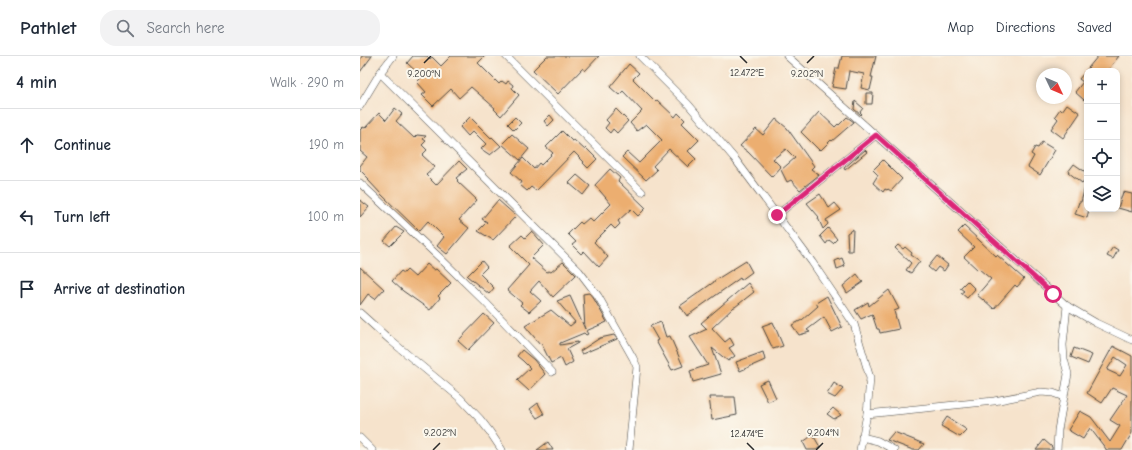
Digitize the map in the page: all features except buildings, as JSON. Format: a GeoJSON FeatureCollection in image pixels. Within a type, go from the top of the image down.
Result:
{"type":"FeatureCollection","features":[{"type":"Feature","properties":{"kind":"street"},"geometry":{"type":"LineString","coordinates":[[360,106],[380,73],[393,56]]}},
{"type":"Feature","properties":{"kind":"street"},"geometry":{"type":"LineString","coordinates":[[506,56],[642,192]]}},
{"type":"Feature","properties":{"kind":"street"},"geometry":{"type":"LineString","coordinates":[[640,56],[688,104],[735,160],[812,262],[854,324],[870,378],[867,414],[860,450]]}},
{"type":"Feature","properties":{"kind":"street"},"geometry":{"type":"LineString","coordinates":[[787,56],[1067,306],[1096,323],[1132,340]]}},
{"type":"Feature","properties":{"kind":"street"},"geometry":{"type":"LineString","coordinates":[[380,73],[579,271],[598,296],[634,358],[637,367],[629,450]]}},
{"type":"Feature","properties":{"kind":"street"},"geometry":{"type":"LineString","coordinates":[[777,215],[876,135]]}},
{"type":"Feature","properties":{"kind":"street"},"geometry":{"type":"LineString","coordinates":[[360,183],[486,303],[552,372]]}},
{"type":"Feature","properties":{"kind":"street"},"geometry":{"type":"LineString","coordinates":[[1057,450],[1058,430],[1068,374],[1064,359],[1063,345],[1067,306]]}},
{"type":"Feature","properties":{"kind":"street"},"geometry":{"type":"LineString","coordinates":[[360,313],[460,398],[480,419],[502,450]]}},
{"type":"Feature","properties":{"kind":"street"},"geometry":{"type":"LineString","coordinates":[[867,414],[994,401],[1041,392],[1053,393],[1064,397]]}},
{"type":"Feature","properties":{"kind":"street"},"geometry":{"type":"LineString","coordinates":[[862,437],[878,442],[894,450]]}},
{"type":"Feature","properties":{"kind":"street"},"geometry":{"type":"LineString","coordinates":[[360,438],[372,450]]}},
{"type":"Feature","properties":{"kind":"route"},"geometry":{"type":"LineString","coordinates":[[777,215],[876,135],[1053,294]]}}]}
